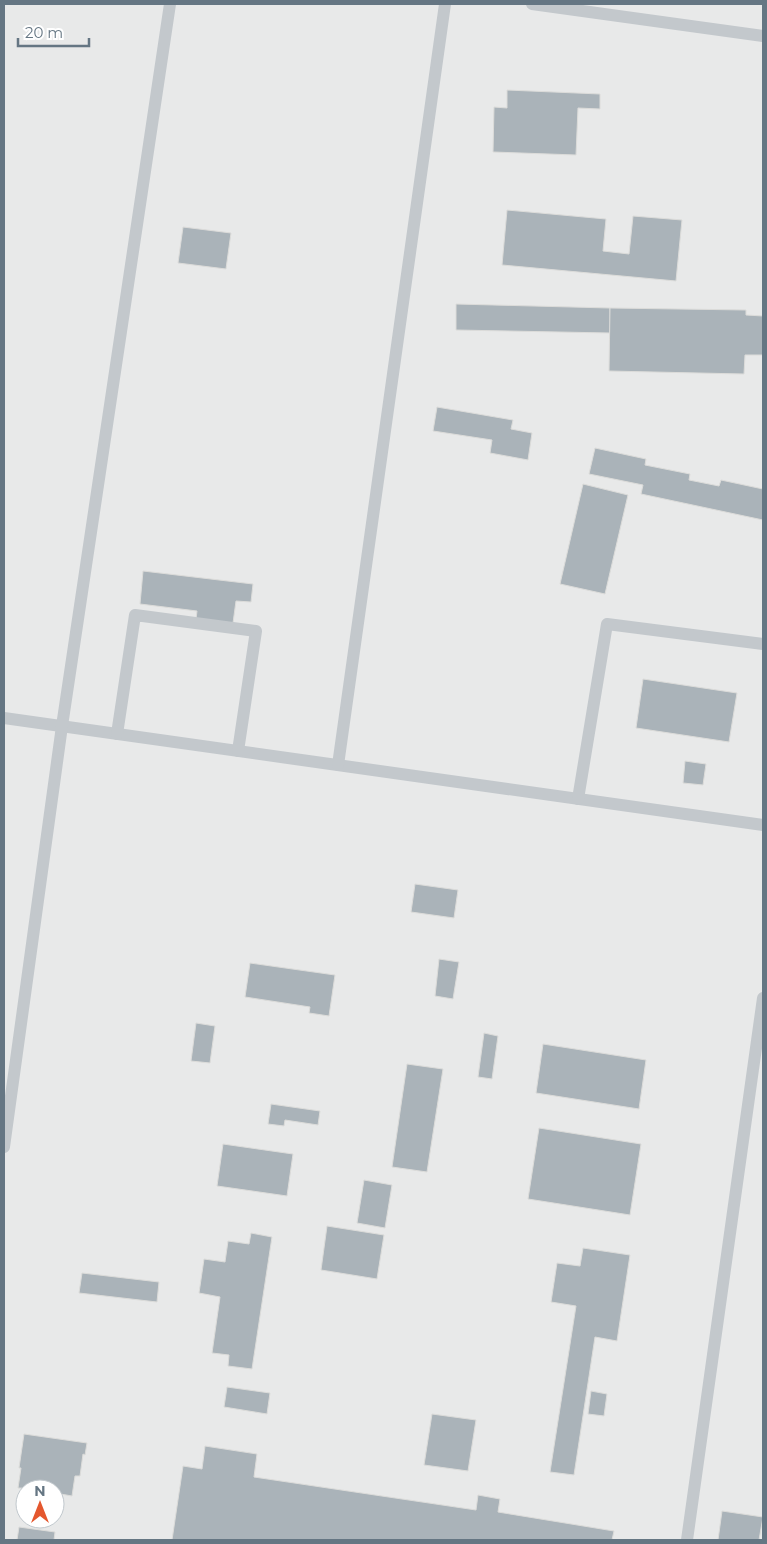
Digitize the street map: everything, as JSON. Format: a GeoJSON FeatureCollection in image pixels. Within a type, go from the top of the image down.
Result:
{"type":"FeatureCollection","features":[{"type":"Feature","properties":{"kind":"lane"},"geometry":{"type":"LineString","coordinates":[[4,1147],[62,726],[170,4]]}},
{"type":"Feature","properties":{"kind":"lane"},"geometry":{"type":"LineString","coordinates":[[338,765],[445,4]]}},
{"type":"Feature","properties":{"kind":"lane"},"geometry":{"type":"LineString","coordinates":[[532,4],[763,36]]}},
{"type":"Feature","properties":{"kind":"lane"},"geometry":{"type":"LineString","coordinates":[[117,734],[135,615],[256,631],[238,751]]}},
{"type":"Feature","properties":{"kind":"lane"},"geometry":{"type":"LineString","coordinates":[[578,799],[606,624],[763,644]]}},
{"type":"Feature","properties":{"kind":"lane"},"geometry":{"type":"LineString","coordinates":[[4,718],[763,825]]}},
{"type":"Feature","properties":{"kind":"lane"},"geometry":{"type":"LineString","coordinates":[[687,1540],[763,998]]}},
{"type":"Feature","properties":{"kind":"shaded area"},"geometry":{"type":"Polygon","coordinates":[[[4,4],[763,4],[763,1540],[4,1540],[4,4]]]}},
{"type":"Feature","properties":{"kind":"building"},"geometry":{"type":"Polygon","coordinates":[[[507,90],[600,94],[600,109],[578,108],[576,155],[493,152],[494,107],[507,108],[507,90]]]}},
{"type":"Feature","properties":{"kind":"building"},"geometry":{"type":"Polygon","coordinates":[[[507,210],[606,219],[603,251],[629,254],[633,216],[682,220],[676,281],[502,265],[507,210]]]}},
{"type":"Feature","properties":{"kind":"building"},"geometry":{"type":"Polygon","coordinates":[[[183,227],[231,233],[226,269],[178,263],[183,227]]]}},
{"type":"Feature","properties":{"kind":"building"},"geometry":{"type":"Polygon","coordinates":[[[456,304],[610,308],[610,333],[456,330],[456,304]]]}},
{"type":"Feature","properties":{"kind":"building"},"geometry":{"type":"Polygon","coordinates":[[[610,308],[746,310],[746,315],[763,316],[763,355],[745,355],[744,374],[609,371],[610,308]]]}},
{"type":"Feature","properties":{"kind":"building"},"geometry":{"type":"Polygon","coordinates":[[[437,407],[513,420],[511,429],[532,433],[528,460],[490,453],[492,440],[433,431],[437,407]]]}},
{"type":"Feature","properties":{"kind":"building"},"geometry":{"type":"Polygon","coordinates":[[[595,448],[646,459],[645,465],[690,474],[689,480],[719,486],[721,480],[763,489],[763,520],[641,494],[643,485],[589,474],[595,448]]]}},
{"type":"Feature","properties":{"kind":"building"},"geometry":{"type":"Polygon","coordinates":[[[583,484],[628,495],[605,594],[560,584],[583,484]]]}},
{"type":"Feature","properties":{"kind":"building"},"geometry":{"type":"Polygon","coordinates":[[[143,571],[253,584],[251,602],[236,601],[233,623],[196,619],[197,611],[140,604],[143,571]]]}},
{"type":"Feature","properties":{"kind":"building"},"geometry":{"type":"Polygon","coordinates":[[[643,679],[737,693],[729,742],[636,728],[643,679]]]}},
{"type":"Feature","properties":{"kind":"building"},"geometry":{"type":"Polygon","coordinates":[[[685,761],[706,764],[703,785],[683,783],[685,761]]]}},
{"type":"Feature","properties":{"kind":"building"},"geometry":{"type":"Polygon","coordinates":[[[415,884],[458,890],[454,918],[411,912],[415,884]]]}},
{"type":"Feature","properties":{"kind":"building"},"geometry":{"type":"Polygon","coordinates":[[[439,959],[459,962],[453,999],[435,996],[439,959]]]}},
{"type":"Feature","properties":{"kind":"building"},"geometry":{"type":"Polygon","coordinates":[[[250,963],[335,975],[329,1016],[309,1013],[310,1007],[245,997],[250,963]]]}},
{"type":"Feature","properties":{"kind":"building"},"geometry":{"type":"Polygon","coordinates":[[[196,1023],[215,1026],[210,1063],[191,1061],[196,1023]]]}},
{"type":"Feature","properties":{"kind":"building"},"geometry":{"type":"Polygon","coordinates":[[[484,1033],[498,1036],[492,1079],[478,1077],[484,1033]]]}},
{"type":"Feature","properties":{"kind":"building"},"geometry":{"type":"Polygon","coordinates":[[[543,1044],[646,1060],[639,1109],[536,1093],[543,1044]]]}},
{"type":"Feature","properties":{"kind":"building"},"geometry":{"type":"Polygon","coordinates":[[[407,1064],[443,1069],[427,1172],[392,1167],[407,1064]]]}},
{"type":"Feature","properties":{"kind":"building"},"geometry":{"type":"Polygon","coordinates":[[[271,1104],[320,1111],[318,1125],[285,1120],[284,1126],[268,1124],[271,1104]]]}},
{"type":"Feature","properties":{"kind":"building"},"geometry":{"type":"Polygon","coordinates":[[[539,1128],[641,1144],[630,1215],[528,1199],[539,1128]]]}},
{"type":"Feature","properties":{"kind":"building"},"geometry":{"type":"Polygon","coordinates":[[[223,1144],[293,1154],[287,1196],[217,1186],[223,1144]]]}},
{"type":"Feature","properties":{"kind":"building"},"geometry":{"type":"Polygon","coordinates":[[[364,1180],[392,1185],[385,1228],[357,1223],[364,1180]]]}},
{"type":"Feature","properties":{"kind":"building"},"geometry":{"type":"Polygon","coordinates":[[[327,1226],[384,1235],[377,1279],[321,1270],[327,1226]]]}},
{"type":"Feature","properties":{"kind":"building"},"geometry":{"type":"Polygon","coordinates":[[[251,1233],[272,1237],[252,1369],[228,1366],[229,1355],[212,1353],[220,1297],[199,1293],[204,1259],[225,1262],[228,1241],[249,1244],[251,1233]]]}},
{"type":"Feature","properties":{"kind":"building"},"geometry":{"type":"Polygon","coordinates":[[[583,1248],[630,1255],[617,1341],[595,1337],[574,1475],[550,1472],[576,1306],[551,1302],[557,1263],[580,1266],[583,1248]]]}},
{"type":"Feature","properties":{"kind":"building"},"geometry":{"type":"Polygon","coordinates":[[[82,1273],[159,1282],[157,1302],[79,1293],[82,1273]]]}},
{"type":"Feature","properties":{"kind":"building"},"geometry":{"type":"Polygon","coordinates":[[[227,1387],[270,1393],[267,1414],[224,1407],[227,1387]]]}},
{"type":"Feature","properties":{"kind":"building"},"geometry":{"type":"Polygon","coordinates":[[[591,1391],[607,1394],[604,1416],[588,1414],[591,1391]]]}},
{"type":"Feature","properties":{"kind":"building"},"geometry":{"type":"Polygon","coordinates":[[[432,1414],[476,1420],[468,1471],[424,1465],[432,1414]]]}},
{"type":"Feature","properties":{"kind":"building"},"geometry":{"type":"Polygon","coordinates":[[[24,1434],[87,1443],[85,1455],[83,1454],[80,1476],[75,1476],[72,1496],[65,1495],[65,1479],[19,1479],[21,1468],[19,1468],[24,1434]]]}},
{"type":"Feature","properties":{"kind":"building"},"geometry":{"type":"Polygon","coordinates":[[[205,1446],[257,1454],[254,1477],[476,1510],[478,1495],[500,1499],[498,1512],[614,1531],[612,1540],[172,1540],[183,1466],[202,1469],[205,1446]]]}},
{"type":"Feature","properties":{"kind":"building"},"geometry":{"type":"Polygon","coordinates":[[[722,1511],[763,1517],[759,1540],[718,1540],[722,1511]]]}},
{"type":"Feature","properties":{"kind":"building"},"geometry":{"type":"Polygon","coordinates":[[[19,1529],[55,1532],[54,1540],[17,1540],[19,1529]]]}}]}
